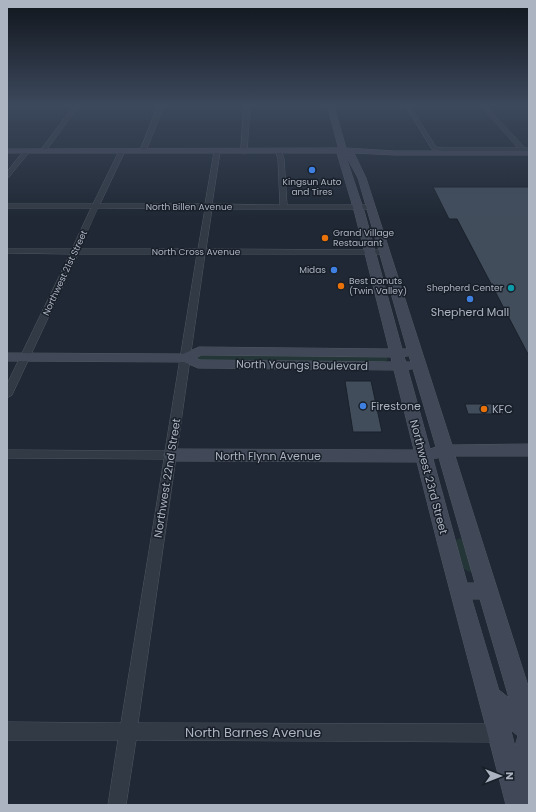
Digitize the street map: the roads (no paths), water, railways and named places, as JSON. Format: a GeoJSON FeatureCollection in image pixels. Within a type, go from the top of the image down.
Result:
{"type":"FeatureCollection","features":[{"type":"Feature","properties":{"kind":"main road","name":"Northwest 23rd Street"},"geometry":{"type":"LineString","coordinates":[[343,144],[345,152],[345,167],[359,210],[459,591],[518,801]]}},
{"type":"Feature","properties":{"kind":"main road"},"geometry":{"type":"LineString","coordinates":[[7,151],[528,153]]}},
{"type":"Feature","properties":{"kind":"main road"},"geometry":{"type":"LineString","coordinates":[[245,152],[528,153]]}},
{"type":"Feature","properties":{"kind":"main road","name":"Northwest 23rd Street"},"geometry":{"type":"LineString","coordinates":[[345,152],[362,178],[529,726]]}},
{"type":"Feature","properties":{"kind":"main road"},"geometry":{"type":"LineString","coordinates":[[345,167],[356,167]]}},
{"type":"Feature","properties":{"kind":"main road"},"geometry":{"type":"LineString","coordinates":[[348,178],[362,178]]}},
{"type":"Feature","properties":{"kind":"main road"},"geometry":{"type":"LineString","coordinates":[[353,191],[366,191]]}},
{"type":"Feature","properties":{"kind":"main road"},"geometry":{"type":"LineString","coordinates":[[359,210],[375,220],[365,233]]}},
{"type":"Feature","properties":{"kind":"main road"},"geometry":{"type":"LineString","coordinates":[[384,305],[401,305]]}},
{"type":"Feature","properties":{"kind":"main road","name":"North Youngs Boulevard"},"geometry":{"type":"LineString","coordinates":[[7,357],[186,358],[198,364],[417,359]]}},
{"type":"Feature","properties":{"kind":"main road","name":"North Flynn Avenue"},"geometry":{"type":"LineString","coordinates":[[170,455],[424,456],[444,451],[529,450]]}},
{"type":"Feature","properties":{"kind":"main road"},"geometry":{"type":"LineString","coordinates":[[442,526],[467,525]]}},
{"type":"Feature","properties":{"kind":"main road"},"geometry":{"type":"LineString","coordinates":[[459,591],[487,591]]}},
{"type":"Feature","properties":{"kind":"main road"},"geometry":{"type":"LineString","coordinates":[[490,697],[529,730]]}},
{"type":"Feature","properties":{"kind":"main road"},"geometry":{"type":"LineString","coordinates":[[518,801],[529,738]]}},
{"type":"Feature","properties":{"kind":"street"},"geometry":{"type":"LineString","coordinates":[[43,151],[48,144]]}},
{"type":"Feature","properties":{"kind":"street"},"geometry":{"type":"LineString","coordinates":[[143,151],[146,144]]}},
{"type":"Feature","properties":{"kind":"street"},"geometry":{"type":"LineString","coordinates":[[245,144],[245,152]]}},
{"type":"Feature","properties":{"kind":"street"},"geometry":{"type":"LineString","coordinates":[[431,144],[433,148],[442,150],[528,153]]}},
{"type":"Feature","properties":{"kind":"street"},"geometry":{"type":"LineString","coordinates":[[519,144],[528,153]]}},
{"type":"Feature","properties":{"kind":"street"},"geometry":{"type":"LineString","coordinates":[[7,176],[27,151]]}},
{"type":"Feature","properties":{"kind":"street","name":"Northwest 21st Street"},"geometry":{"type":"LineString","coordinates":[[7,395],[122,151]]}},
{"type":"Feature","properties":{"kind":"street","name":"Northwest 22nd Street"},"geometry":{"type":"LineString","coordinates":[[117,805],[217,152]]}},
{"type":"Feature","properties":{"kind":"street"},"geometry":{"type":"LineString","coordinates":[[279,153],[281,159],[284,207]]}},
{"type":"Feature","properties":{"kind":"street","name":"North Billen Avenue"},"geometry":{"type":"LineString","coordinates":[[7,206],[209,206],[359,210],[371,207]]}},
{"type":"Feature","properties":{"kind":"street","name":"North Cross Avenue"},"geometry":{"type":"LineString","coordinates":[[7,251],[385,252]]}},
{"type":"Feature","properties":{"kind":"street","name":"North Flynn Avenue"},"geometry":{"type":"LineString","coordinates":[[7,454],[170,455]]}},
{"type":"Feature","properties":{"kind":"street","name":"North Barnes Avenue"},"geometry":{"type":"LineString","coordinates":[[7,731],[500,733]]}},
{"type":"Feature","properties":{"kind":"place","name":"Kingsun Auto and Tires"},"geometry":{"type":"Point","coordinates":[312,170]}},
{"type":"Feature","properties":{"kind":"place","name":"Grand Village Restaurant"},"geometry":{"type":"Point","coordinates":[325,238]}},
{"type":"Feature","properties":{"kind":"place","name":"Midas"},"geometry":{"type":"Point","coordinates":[334,270]}},
{"type":"Feature","properties":{"kind":"place","name":"Best Donuts (Twin Valley)"},"geometry":{"type":"Point","coordinates":[341,286]}},
{"type":"Feature","properties":{"kind":"place","name":"Shepherd Center"},"geometry":{"type":"Point","coordinates":[511,288]}},
{"type":"Feature","properties":{"kind":"place","name":"Shepherd Mall"},"geometry":{"type":"Point","coordinates":[470,299]}},
{"type":"Feature","properties":{"kind":"place","name":"Firestone"},"geometry":{"type":"Point","coordinates":[363,406]}},
{"type":"Feature","properties":{"kind":"place","name":"KFC"},"geometry":{"type":"Point","coordinates":[484,409]}}]}
